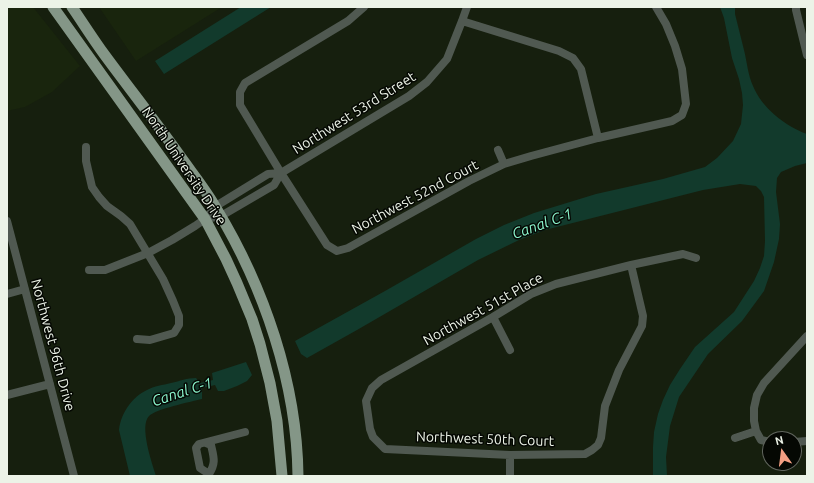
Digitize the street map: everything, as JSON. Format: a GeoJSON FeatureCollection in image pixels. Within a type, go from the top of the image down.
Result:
{"type":"FeatureCollection","features":[{"type":"Feature","properties":{"kind":"main road","name":"North University Drive"},"geometry":{"type":"LineString","coordinates":[[53,7],[205,219],[238,283],[252,319],[270,383],[277,421],[282,476]]}},
{"type":"Feature","properties":{"kind":"main road","name":"North University Drive"},"geometry":{"type":"LineString","coordinates":[[72,7],[103,53],[168,139],[218,211],[251,272],[278,348],[286,382],[293,414],[298,476]]}},
{"type":"Feature","properties":{"kind":"main road"},"geometry":{"type":"LineString","coordinates":[[80,45],[85,44],[103,53]]}},
{"type":"Feature","properties":{"kind":"street"},"geometry":{"type":"LineString","coordinates":[[281,173],[240,105],[240,92],[245,83],[348,21],[364,7]]}},
{"type":"Feature","properties":{"kind":"street","name":"Northwest 53rd Street"},"geometry":{"type":"LineString","coordinates":[[218,211],[256,195],[274,184],[281,173],[409,96],[427,82],[447,59],[467,7]]}},
{"type":"Feature","properties":{"kind":"street","name":"Northwest 52nd Court"},"geometry":{"type":"LineString","coordinates":[[281,173],[327,245],[337,251],[348,248],[469,180],[504,164],[598,138],[672,121],[682,115],[686,104],[682,69],[668,29],[656,7]]}},
{"type":"Feature","properties":{"kind":"street"},"geometry":{"type":"LineString","coordinates":[[796,7],[807,55]]}},
{"type":"Feature","properties":{"kind":"street"},"geometry":{"type":"LineString","coordinates":[[462,21],[559,51],[573,58],[581,69],[598,138]]}},
{"type":"Feature","properties":{"kind":"street"},"geometry":{"type":"LineString","coordinates":[[86,147],[86,161],[92,187],[99,198],[107,206],[130,224],[163,279],[179,316],[179,325],[174,333],[150,340],[137,339]]}},
{"type":"Feature","properties":{"kind":"street"},"geometry":{"type":"LineString","coordinates":[[498,150],[504,164]]}},
{"type":"Feature","properties":{"kind":"street","name":"Northwest 53rd Street"},"geometry":{"type":"LineString","coordinates":[[205,219],[268,174],[281,173]]}},
{"type":"Feature","properties":{"kind":"street"},"geometry":{"type":"LineString","coordinates":[[250,186],[256,195]]}},
{"type":"Feature","properties":{"kind":"street"},"geometry":{"type":"LineString","coordinates":[[89,270],[105,270],[148,253],[205,219]]}},
{"type":"Feature","properties":{"kind":"street","name":"Northwest 96th Drive"},"geometry":{"type":"LineString","coordinates":[[7,221],[74,476]]}},
{"type":"Feature","properties":{"kind":"street","name":"Northwest 51st Place"},"geometry":{"type":"LineString","coordinates":[[379,443],[373,437],[370,429],[366,401],[372,388],[381,380],[531,294],[556,284],[631,265],[683,254],[696,258]]}},
{"type":"Feature","properties":{"kind":"street","name":"Northwest 50th Court"},"geometry":{"type":"LineString","coordinates":[[379,443],[385,449],[510,455],[585,454],[592,450],[598,445],[601,438],[605,406],[619,370],[642,326],[643,316],[631,265]]}},
{"type":"Feature","properties":{"kind":"street"},"geometry":{"type":"LineString","coordinates":[[7,294],[25,290]]}},
{"type":"Feature","properties":{"kind":"street"},"geometry":{"type":"LineString","coordinates":[[493,317],[510,350]]}},
{"type":"Feature","properties":{"kind":"street"},"geometry":{"type":"LineString","coordinates":[[762,440],[756,431],[754,421],[754,408],[757,395],[764,383],[807,336]]}},
{"type":"Feature","properties":{"kind":"street"},"geometry":{"type":"LineString","coordinates":[[7,394],[50,384]]}},
{"type":"Feature","properties":{"kind":"street"},"geometry":{"type":"LineString","coordinates":[[735,438],[756,431]]}},
{"type":"Feature","properties":{"kind":"street"},"geometry":{"type":"LineString","coordinates":[[206,443],[211,445],[214,455],[214,466],[209,475],[200,468],[196,448],[199,444],[245,432]]}},
{"type":"Feature","properties":{"kind":"street"},"geometry":{"type":"LineString","coordinates":[[510,455],[510,476]]}},
{"type":"Feature","properties":{"kind":"shaded area"},"geometry":{"type":"Polygon","coordinates":[[[7,7],[33,7],[80,66],[52,92],[25,107],[7,111],[7,7]]]}},
{"type":"Feature","properties":{"kind":"shaded area"},"geometry":{"type":"Polygon","coordinates":[[[99,7],[222,7],[136,61],[99,7]]]}},
{"type":"Feature","properties":{"kind":"water"},"geometry":{"type":"Polygon","coordinates":[[[241,7],[271,7],[164,74],[155,61],[241,7]]]}},
{"type":"Feature","properties":{"kind":"water","name":"Canal C-1"},"geometry":{"type":"Polygon","coordinates":[[[720,7],[735,7],[735,14],[750,77],[762,102],[783,121],[807,134],[807,163],[781,172],[777,178],[776,192],[780,224],[779,239],[774,262],[764,291],[742,321],[708,354],[679,397],[670,426],[666,457],[667,476],[653,476],[654,432],[663,400],[670,385],[695,347],[734,312],[754,281],[764,256],[764,197],[756,186],[740,184],[703,190],[545,230],[519,240],[478,260],[307,358],[301,354],[295,341],[476,239],[504,225],[534,213],[596,194],[663,179],[705,167],[717,158],[733,141],[741,124],[743,105],[739,79],[732,58],[724,18],[720,7]]]}},
{"type":"Feature","properties":{"kind":"water","name":"Canal C-1"},"geometry":{"type":"Polygon","coordinates":[[[246,362],[252,375],[247,381],[224,391],[218,391],[215,385],[202,388],[202,399],[166,408],[149,416],[146,421],[145,428],[149,454],[156,476],[130,476],[119,430],[122,418],[132,401],[142,393],[153,388],[187,379],[196,378],[200,383],[213,380],[212,373],[246,362]]]}}]}
